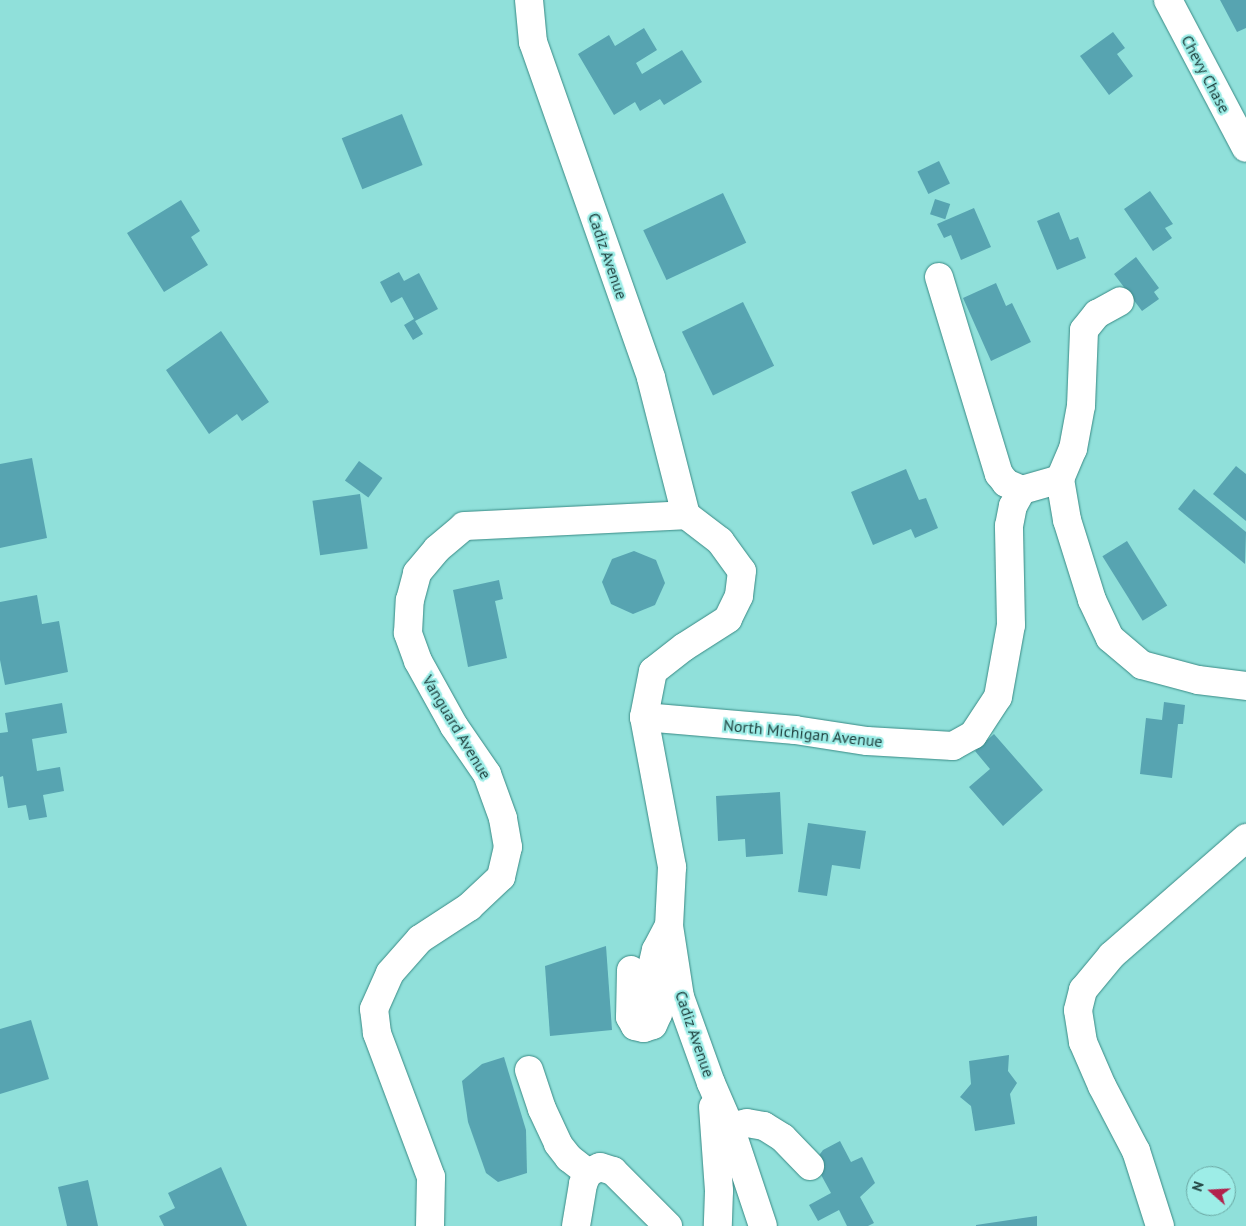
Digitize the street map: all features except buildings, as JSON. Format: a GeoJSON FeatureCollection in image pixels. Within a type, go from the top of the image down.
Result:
{"type":"FeatureCollection","features":[{"type":"Feature","properties":{"kind":"street","name":"Cadiz Avenue"},"geometry":{"type":"LineString","coordinates":[[529,0],[533,42],[651,378],[686,514]]}},
{"type":"Feature","properties":{"kind":"street","name":"Chevy Chase"},"geometry":{"type":"LineString","coordinates":[[1168,0],[1246,148]]}},
{"type":"Feature","properties":{"kind":"street"},"geometry":{"type":"LineString","coordinates":[[939,277],[999,474],[1006,484],[1022,490],[1060,479]]}},
{"type":"Feature","properties":{"kind":"street"},"geometry":{"type":"LineString","coordinates":[[1120,302],[1096,314],[1084,330],[1081,406],[1073,448],[1060,479],[1067,520],[1092,600],[1110,638],[1142,664],[1198,680],[1246,686]]}},
{"type":"Feature","properties":{"kind":"street","name":"North Michigan Avenue"},"geometry":{"type":"LineString","coordinates":[[644,717],[795,730],[867,741],[953,746],[973,735],[998,697],[1011,625],[1009,526],[1014,506],[1022,490]]}},
{"type":"Feature","properties":{"kind":"street"},"geometry":{"type":"LineString","coordinates":[[644,717],[653,671],[684,647],[728,619],[739,596],[742,571],[720,541],[686,514]]}},
{"type":"Feature","properties":{"kind":"street","name":"Vanguard Avenue"},"geometry":{"type":"LineString","coordinates":[[430,1226],[431,1177],[377,1033],[374,1009],[390,973],[420,939],[469,906],[501,877],[508,847],[503,818],[487,774],[454,726],[418,661],[408,633],[410,600],[417,573],[437,549],[464,526],[686,514]]}},
{"type":"Feature","properties":{"kind":"street","name":"Cadiz Avenue"},"geometry":{"type":"LineString","coordinates":[[644,717],[672,867],[668,926],[680,997],[711,1083],[730,1127],[763,1226]]}},
{"type":"Feature","properties":{"kind":"street"},"geometry":{"type":"LineString","coordinates":[[1160,1226],[1136,1151],[1102,1086],[1083,1042],[1078,1010],[1083,990],[1112,955],[1246,838]]}},
{"type":"Feature","properties":{"kind":"street"},"geometry":{"type":"LineString","coordinates":[[631,970],[630,1017],[635,1026],[644,1028],[653,1025],[658,1014],[652,967],[656,950],[668,926]]}},
{"type":"Feature","properties":{"kind":"street"},"geometry":{"type":"LineString","coordinates":[[529,1070],[542,1109],[558,1144],[569,1158],[588,1173]]}},
{"type":"Feature","properties":{"kind":"street"},"geometry":{"type":"LineString","coordinates":[[711,1083],[719,1191],[718,1226]]}},
{"type":"Feature","properties":{"kind":"street"},"geometry":{"type":"LineString","coordinates":[[730,1127],[747,1122],[764,1126],[783,1138],[810,1166]]}},
{"type":"Feature","properties":{"kind":"street"},"geometry":{"type":"LineString","coordinates":[[576,1226],[583,1184],[588,1173],[600,1167],[613,1171],[668,1226]]}}]}
